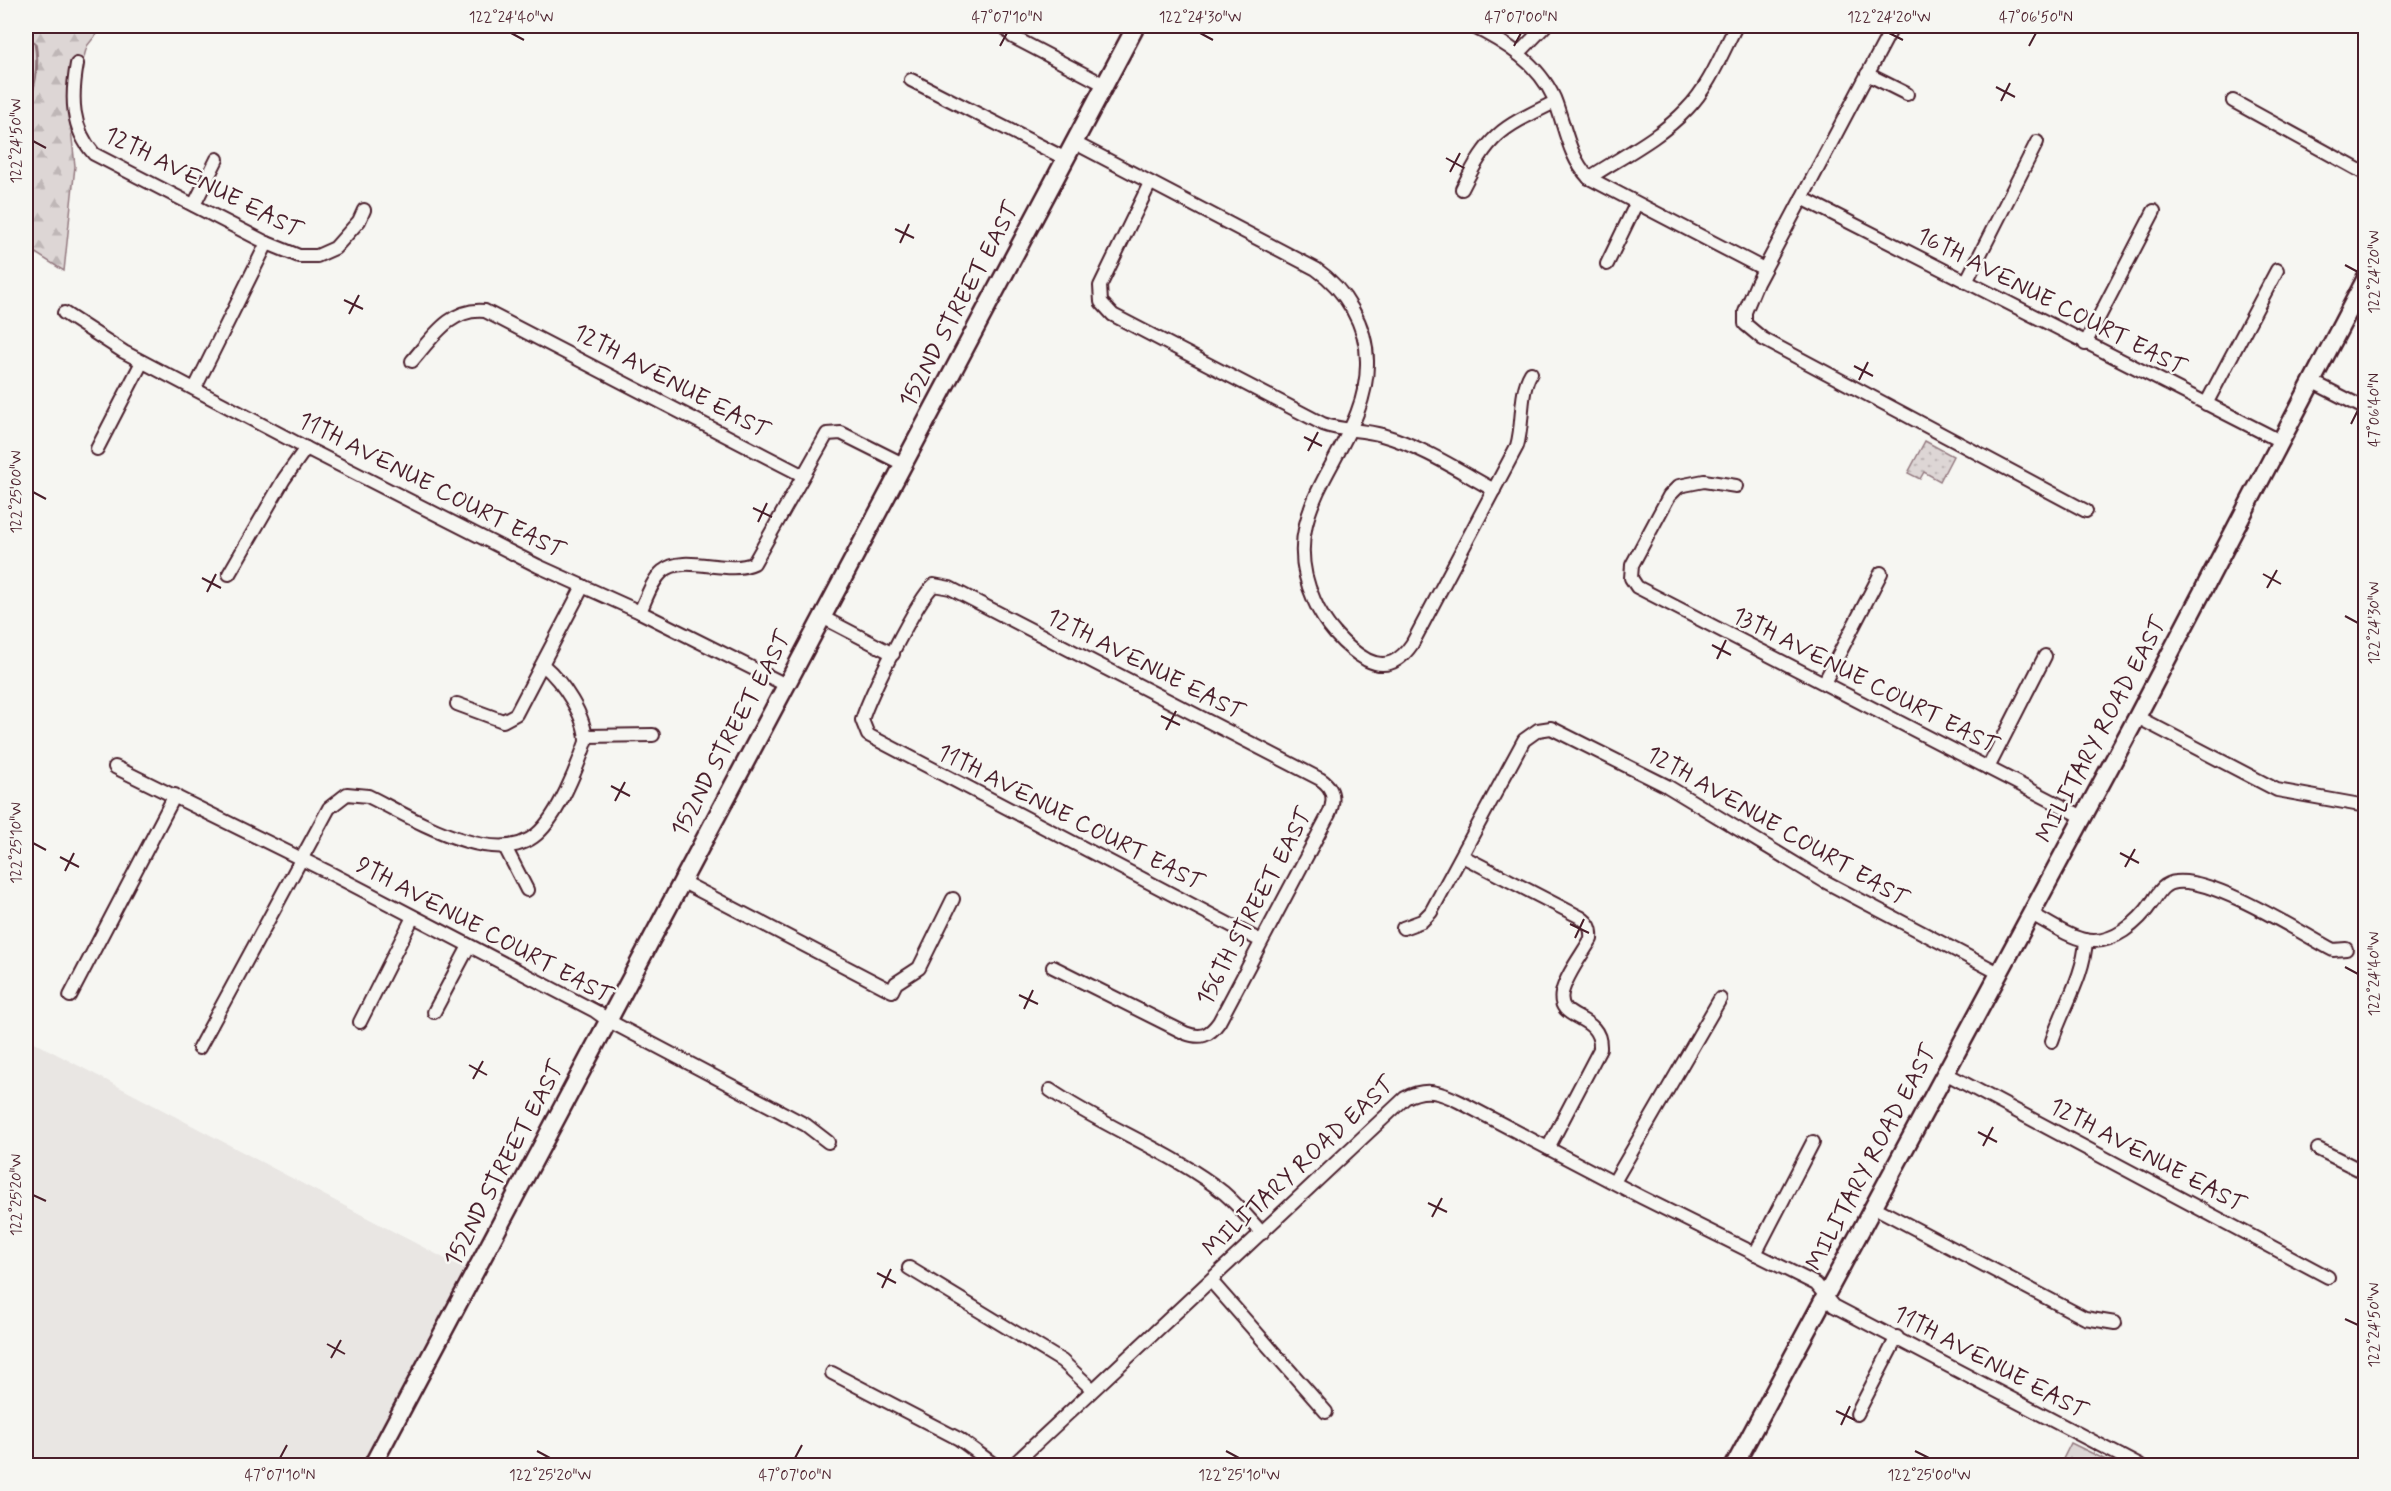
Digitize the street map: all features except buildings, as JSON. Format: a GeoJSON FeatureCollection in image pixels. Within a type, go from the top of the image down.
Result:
{"type":"FeatureCollection","features":[{"type":"Feature","properties":{"kind":"main road","name":"152ND STREET EAST"},"geometry":{"type":"LineString","coordinates":[[372,1466],[1136,26]]}},
{"type":"Feature","properties":{"kind":"main road","name":"MILITARY ROAD EAST"},"geometry":{"type":"LineString","coordinates":[[1826,1293],[2137,717],[2366,279]]}},
{"type":"Feature","properties":{"kind":"main road"},"geometry":{"type":"LineString","coordinates":[[1734,1466],[1826,1293]]}},
{"type":"Feature","properties":{"kind":"street"},"geometry":{"type":"LineString","coordinates":[[1004,26],[1013,37],[1105,85]]}},
{"type":"Feature","properties":{"kind":"street"},"geometry":{"type":"LineString","coordinates":[[1472,26],[1518,54],[1534,68],[1555,102],[1577,163],[1589,178],[1764,269]]}},
{"type":"Feature","properties":{"kind":"street"},"geometry":{"type":"LineString","coordinates":[[1518,54],[1545,26]]}},
{"type":"Feature","properties":{"kind":"street"},"geometry":{"type":"LineString","coordinates":[[1589,178],[1659,133],[1688,109],[1706,82],[1736,26]]}},
{"type":"Feature","properties":{"kind":"street"},"geometry":{"type":"LineString","coordinates":[[1893,26],[1749,299],[1745,324],[1763,339],[2086,511]]}},
{"type":"Feature","properties":{"kind":"street","name":"12TH AVENUE EAST"},"geometry":{"type":"LineString","coordinates":[[77,64],[72,100],[83,142],[94,154],[267,243],[299,256],[323,254],[343,241],[359,221],[364,210]]}},
{"type":"Feature","properties":{"kind":"street"},"geometry":{"type":"LineString","coordinates":[[1867,74],[1906,94]]}},
{"type":"Feature","properties":{"kind":"street"},"geometry":{"type":"LineString","coordinates":[[911,80],[1066,159]]}},
{"type":"Feature","properties":{"kind":"street"},"geometry":{"type":"LineString","coordinates":[[2233,101],[2366,174]]}},
{"type":"Feature","properties":{"kind":"street"},"geometry":{"type":"LineString","coordinates":[[1462,189],[1475,164],[1497,134],[1555,102]]}},
{"type":"Feature","properties":{"kind":"street"},"geometry":{"type":"LineString","coordinates":[[1966,282],[2037,142]]}},
{"type":"Feature","properties":{"kind":"street"},"geometry":{"type":"LineString","coordinates":[[1075,143],[1316,269],[1346,300],[1362,330],[1367,361],[1363,396],[1308,512],[1302,541],[1304,573],[1317,607],[1336,634],[1368,660],[1390,664],[1401,659],[1412,644],[1517,446],[1524,418],[1524,387],[1531,373]]}},
{"type":"Feature","properties":{"kind":"street"},"geometry":{"type":"LineString","coordinates":[[194,205],[217,159]]}},
{"type":"Feature","properties":{"kind":"street"},"geometry":{"type":"LineString","coordinates":[[1150,183],[1100,286],[1099,297],[1106,309],[1125,322],[1323,424],[1381,434],[1411,446],[1494,490]]}},
{"type":"Feature","properties":{"kind":"street","name":"16TH AVENUE COURT EAST"},"geometry":{"type":"LineString","coordinates":[[1802,198],[2085,344],[2282,442]]}},
{"type":"Feature","properties":{"kind":"street"},"geometry":{"type":"LineString","coordinates":[[1606,264],[1636,204]]}},
{"type":"Feature","properties":{"kind":"street"},"geometry":{"type":"LineString","coordinates":[[2085,344],[2154,210]]}},
{"type":"Feature","properties":{"kind":"street"},"geometry":{"type":"LineString","coordinates":[[195,388],[267,243]]}},
{"type":"Feature","properties":{"kind":"street"},"geometry":{"type":"LineString","coordinates":[[2206,404],[2277,270]]}},
{"type":"Feature","properties":{"kind":"street","name":"12TH AVENUE EAST"},"geometry":{"type":"LineString","coordinates":[[412,361],[451,319],[470,310],[485,311],[802,475]]}},
{"type":"Feature","properties":{"kind":"street","name":"11TH AVENUE COURT EAST"},"geometry":{"type":"LineString","coordinates":[[64,313],[78,325],[142,362],[306,448],[538,566],[640,612],[786,685]]}},
{"type":"Feature","properties":{"kind":"street"},"geometry":{"type":"LineString","coordinates":[[98,449],[142,362]]}},
{"type":"Feature","properties":{"kind":"street"},"geometry":{"type":"LineString","coordinates":[[2313,382],[2366,409]]}},
{"type":"Feature","properties":{"kind":"street"},"geometry":{"type":"LineString","coordinates":[[640,612],[655,581],[667,568],[685,564],[743,567],[754,563],[763,552],[819,442],[827,434],[836,431],[903,464]]}},
{"type":"Feature","properties":{"kind":"street"},"geometry":{"type":"LineString","coordinates":[[229,574],[284,479],[306,448]]}},
{"type":"Feature","properties":{"kind":"street","name":"13TH AVENUE COURT EAST"},"geometry":{"type":"LineString","coordinates":[[1736,486],[1694,482],[1673,491],[1636,556],[1631,578],[1644,592],[2083,817]]}},
{"type":"Feature","properties":{"kind":"street"},"geometry":{"type":"LineString","coordinates":[[1824,683],[1881,573]]}},
{"type":"Feature","properties":{"kind":"street","name":"12TH AVENUE EAST"},"geometry":{"type":"LineString","coordinates":[[893,654],[921,600],[935,584],[950,588],[1320,779],[1331,790]]}},
{"type":"Feature","properties":{"kind":"street"},"geometry":{"type":"LineString","coordinates":[[457,704],[494,718],[508,719],[516,714],[583,586]]}},
{"type":"Feature","properties":{"kind":"street"},"geometry":{"type":"LineString","coordinates":[[822,618],[893,654]]}},
{"type":"Feature","properties":{"kind":"street","name":"11TH AVENUE COURT EAST"},"geometry":{"type":"LineString","coordinates":[[893,654],[865,709],[862,720],[864,728],[874,740],[1261,941]]}},
{"type":"Feature","properties":{"kind":"street"},"geometry":{"type":"LineString","coordinates":[[1988,768],[2045,656]]}},
{"type":"Feature","properties":{"kind":"street"},"geometry":{"type":"LineString","coordinates":[[199,1048],[329,808],[340,798],[360,793],[472,844],[505,847],[524,843],[538,833],[580,760],[586,736],[565,692],[543,665]]}},
{"type":"Feature","properties":{"kind":"street"},"geometry":{"type":"LineString","coordinates":[[2137,717],[2277,790],[2366,806]]}},
{"type":"Feature","properties":{"kind":"street","name":"12TH AVENUE COURT EAST"},"geometry":{"type":"LineString","coordinates":[[1462,856],[1524,740],[1533,732],[1551,728],[1667,786],[1839,889],[1999,973]]}},
{"type":"Feature","properties":{"kind":"street"},"geometry":{"type":"LineString","coordinates":[[586,736],[652,735]]}},
{"type":"Feature","properties":{"kind":"street","name":"9TH AVENUE COURT EAST"},"geometry":{"type":"LineString","coordinates":[[115,767],[301,859],[595,1011],[806,1125],[828,1142]]}},
{"type":"Feature","properties":{"kind":"street","name":"156TH STREET EAST"},"geometry":{"type":"LineString","coordinates":[[1053,967],[1185,1033],[1204,1036],[1210,1034],[1219,1022],[1329,814],[1333,802],[1331,790]]}},
{"type":"Feature","properties":{"kind":"street"},"geometry":{"type":"LineString","coordinates":[[70,996],[175,795]]}},
{"type":"Feature","properties":{"kind":"street"},"geometry":{"type":"LineString","coordinates":[[505,847],[527,890]]}},
{"type":"Feature","properties":{"kind":"street"},"geometry":{"type":"LineString","coordinates":[[1404,928],[1422,921],[1431,912],[1462,856],[1586,921],[1592,932],[1591,939],[1564,989],[1562,1000],[1567,1011],[1592,1026],[1599,1034],[1600,1049],[1548,1148]]}},
{"type":"Feature","properties":{"kind":"street"},"geometry":{"type":"LineString","coordinates":[[681,881],[892,991],[896,983],[919,968],[953,899]]}},
{"type":"Feature","properties":{"kind":"street"},"geometry":{"type":"LineString","coordinates":[[2031,914],[2086,940],[2109,938],[2127,928],[2143,914],[2164,885],[2184,881],[2204,884],[2333,950],[2346,949]]}},
{"type":"Feature","properties":{"kind":"street"},"geometry":{"type":"LineString","coordinates":[[360,1022],[413,916]]}},
{"type":"Feature","properties":{"kind":"street"},"geometry":{"type":"LineString","coordinates":[[2052,1041],[2059,1019],[2077,984],[2086,940]]}},
{"type":"Feature","properties":{"kind":"street"},"geometry":{"type":"LineString","coordinates":[[434,1012],[469,946]]}},
{"type":"Feature","properties":{"kind":"street"},"geometry":{"type":"LineString","coordinates":[[1614,1182],[1720,999]]}},
{"type":"Feature","properties":{"kind":"street","name":"12TH AVENUE EAST"},"geometry":{"type":"LineString","coordinates":[[1945,1073],[2328,1277]]}},
{"type":"Feature","properties":{"kind":"street"},"geometry":{"type":"LineString","coordinates":[[1050,1090],[1097,1121],[1148,1145],[1223,1192],[1262,1233]]}},
{"type":"Feature","properties":{"kind":"street","name":"MILITARY ROAD EAST"},"geometry":{"type":"LineString","coordinates":[[1012,1466],[1405,1098],[1416,1092],[1443,1094],[1816,1284],[1826,1293]]}},
{"type":"Feature","properties":{"kind":"street"},"geometry":{"type":"LineString","coordinates":[[1755,1254],[1813,1142]]}},
{"type":"Feature","properties":{"kind":"street"},"geometry":{"type":"LineString","coordinates":[[2318,1149],[2366,1173]]}},
{"type":"Feature","properties":{"kind":"street"},"geometry":{"type":"LineString","coordinates":[[1874,1207],[2085,1318],[2115,1323]]}},
{"type":"Feature","properties":{"kind":"street"},"geometry":{"type":"LineString","coordinates":[[909,1268],[1062,1361],[1092,1389]]}},
{"type":"Feature","properties":{"kind":"street"},"geometry":{"type":"LineString","coordinates":[[1210,1281],[1326,1412]]}},
{"type":"Feature","properties":{"kind":"street","name":"11TH AVENUE EAST"},"geometry":{"type":"LineString","coordinates":[[1826,1293],[1829,1302],[1834,1306],[2140,1466]]}},
{"type":"Feature","properties":{"kind":"street"},"geometry":{"type":"LineString","coordinates":[[1857,1414],[1897,1338]]}},
{"type":"Feature","properties":{"kind":"street"},"geometry":{"type":"LineString","coordinates":[[832,1373],[959,1439],[996,1466]]}},
{"type":"Feature","properties":{"kind":"shaded area"},"geometry":{"type":"Polygon","coordinates":[[[26,1038],[474,1274],[372,1465],[26,1465],[26,1038]]]}},
{"type":"Feature","properties":{"kind":"green space"},"geometry":{"type":"Polygon","coordinates":[[[26,26],[103,26],[87,46],[69,111],[75,166],[64,271],[26,247],[26,26]]]}},
{"type":"Feature","properties":{"kind":"green space"},"geometry":{"type":"Polygon","coordinates":[[[1925,441],[1953,456],[1940,481],[1924,472],[1920,479],[1908,473],[1925,441]]]}},
{"type":"Feature","properties":{"kind":"green space"},"geometry":{"type":"Polygon","coordinates":[[[2071,1443],[2116,1465],[2060,1465],[2071,1443]]]}},
{"type":"Feature","properties":{"kind":"waterway"},"geometry":{"type":"LineString","coordinates":[[26,37],[35,43],[37,61],[34,86],[26,111]]}}]}
